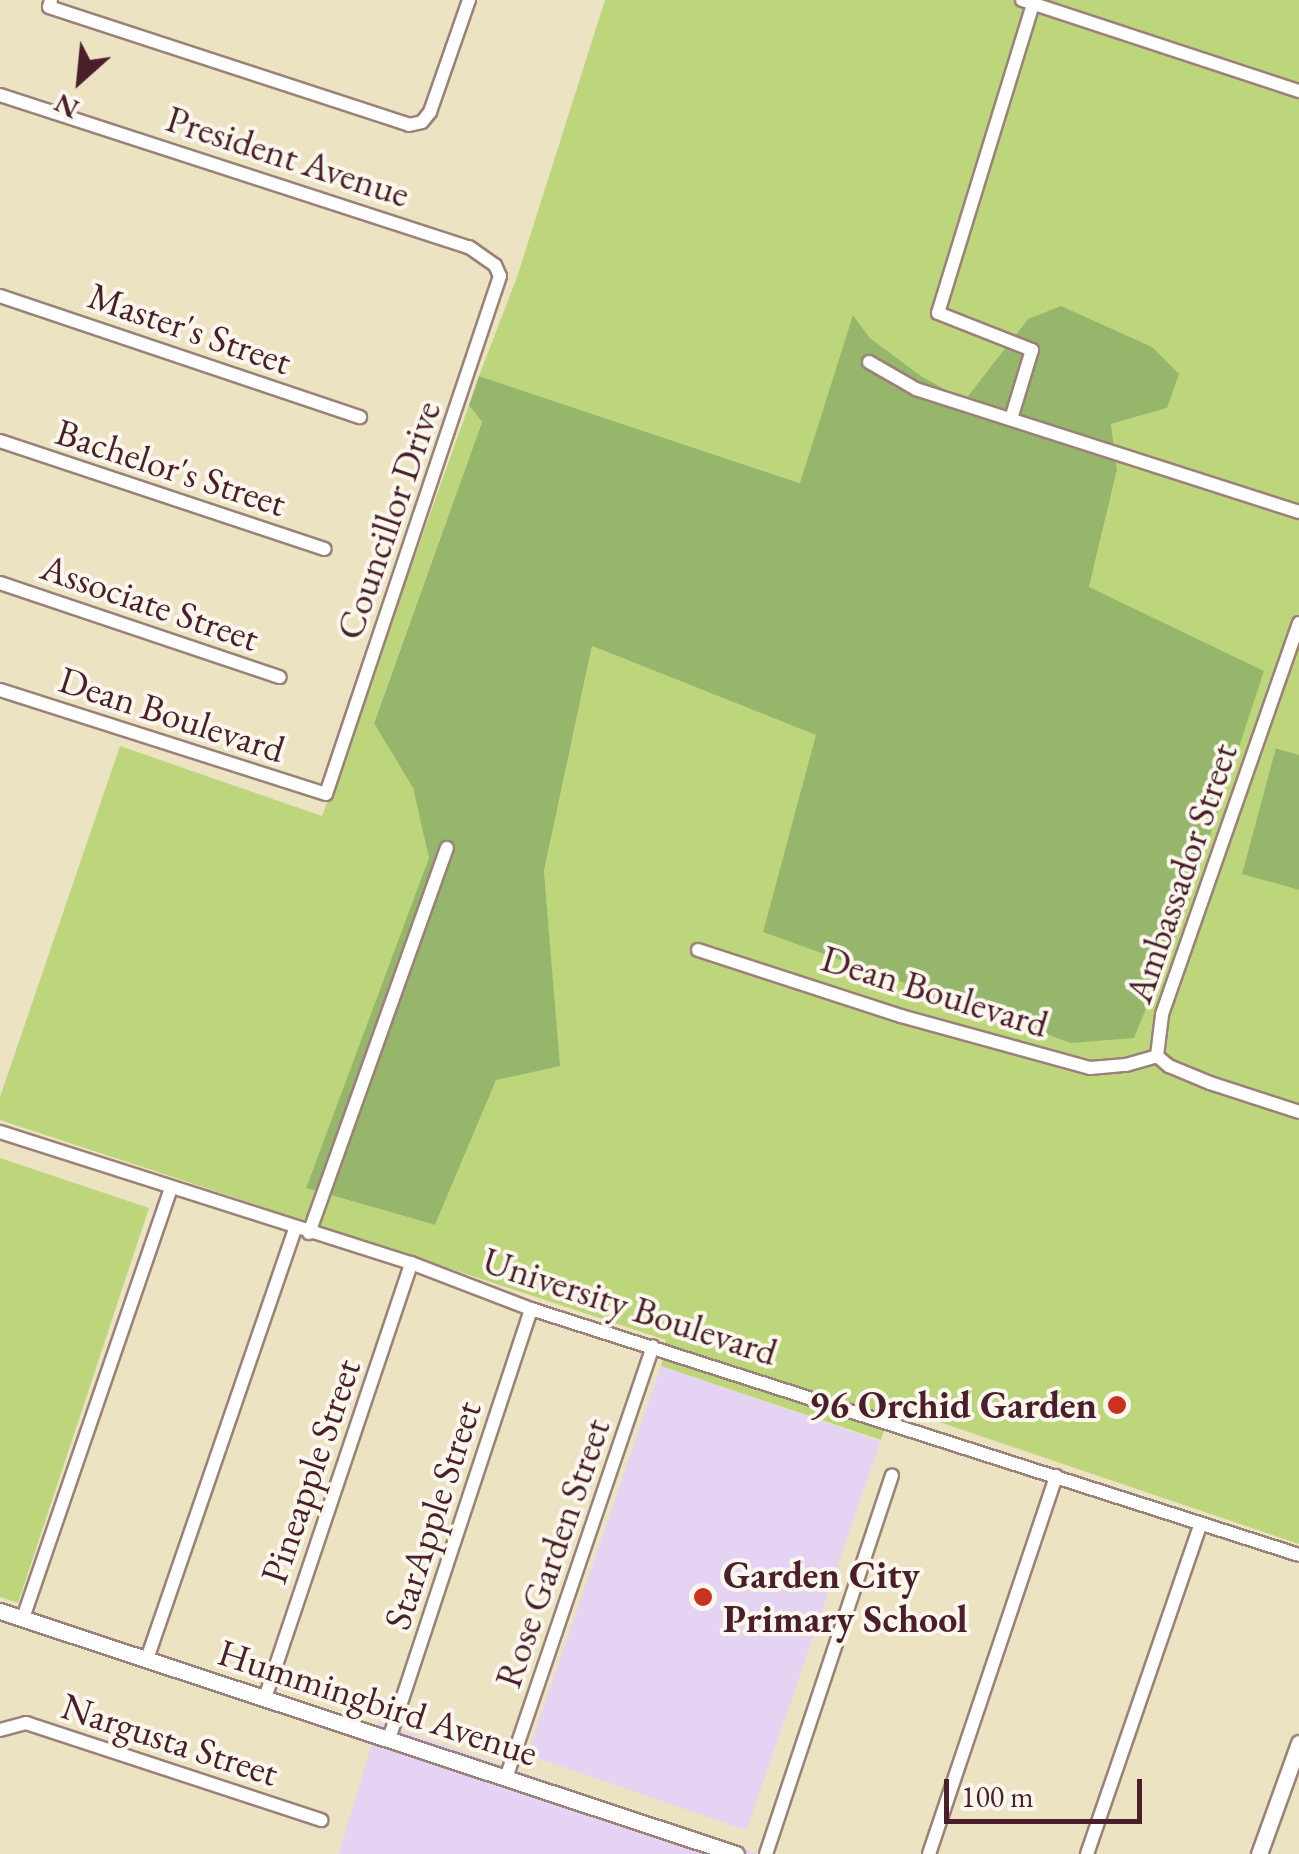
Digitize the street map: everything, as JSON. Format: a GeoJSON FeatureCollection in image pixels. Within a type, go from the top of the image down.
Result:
{"type":"FeatureCollection","features":[{"type":"Feature","properties":{"kind":"street"},"geometry":{"type":"LineString","coordinates":[[50,4],[395,122],[422,122],[437,98],[469,0]]}},
{"type":"Feature","properties":{"kind":"street"},"geometry":{"type":"LineString","coordinates":[[1011,420],[1032,350],[938,313],[1028,2],[1299,91]]}},
{"type":"Feature","properties":{"kind":"street","name":"President Avenue"},"geometry":{"type":"LineString","coordinates":[[0,95],[469,247],[496,265]]}},
{"type":"Feature","properties":{"kind":"street","name":"Councillor Drive"},"geometry":{"type":"LineString","coordinates":[[326,794],[500,286],[496,265]]}},
{"type":"Feature","properties":{"kind":"street","name":"Master's Street"},"geometry":{"type":"LineString","coordinates":[[0,296],[360,417]]}},
{"type":"Feature","properties":{"kind":"street"},"geometry":{"type":"LineString","coordinates":[[869,362],[916,389],[1299,512]]}},
{"type":"Feature","properties":{"kind":"street","name":"Bachelor's Street"},"geometry":{"type":"LineString","coordinates":[[0,441],[324,549]]}},
{"type":"Feature","properties":{"kind":"street","name":"Associate Street"},"geometry":{"type":"LineString","coordinates":[[0,582],[280,678]]}},
{"type":"Feature","properties":{"kind":"street","name":"Ambassador Street"},"geometry":{"type":"LineString","coordinates":[[1299,622],[1162,1015],[1157,1056],[1169,1066],[1299,1112]]}},
{"type":"Feature","properties":{"kind":"street","name":"Dean Boulevard"},"geometry":{"type":"LineString","coordinates":[[0,690],[326,794]]}},
{"type":"Feature","properties":{"kind":"street"},"geometry":{"type":"LineString","coordinates":[[147,1659],[302,1231],[447,848]]}},
{"type":"Feature","properties":{"kind":"street","name":"Dean Boulevard"},"geometry":{"type":"LineString","coordinates":[[698,950],[901,1016],[1090,1068],[1126,1065],[1157,1056]]}},
{"type":"Feature","properties":{"kind":"street","name":"University Boulevard"},"geometry":{"type":"LineString","coordinates":[[0,1132],[412,1264],[532,1309],[1299,1555]]}},
{"type":"Feature","properties":{"kind":"street"},"geometry":{"type":"LineString","coordinates":[[22,1618],[171,1188]]}},
{"type":"Feature","properties":{"kind":"street","name":"Pineapple Street"},"geometry":{"type":"LineString","coordinates":[[265,1698],[412,1264]]}},
{"type":"Feature","properties":{"kind":"street","name":"StarApple Street"},"geometry":{"type":"LineString","coordinates":[[389,1739],[532,1309]]}},
{"type":"Feature","properties":{"kind":"street","name":"Rose Garden Street"},"geometry":{"type":"LineString","coordinates":[[506,1778],[653,1346]]}},
{"type":"Feature","properties":{"kind":"street"},"geometry":{"type":"LineString","coordinates":[[766,1854],[892,1475]]}},
{"type":"Feature","properties":{"kind":"street"},"geometry":{"type":"LineString","coordinates":[[929,1854],[1056,1476]]}},
{"type":"Feature","properties":{"kind":"street"},"geometry":{"type":"LineString","coordinates":[[1087,1854],[1200,1526]]}},
{"type":"Feature","properties":{"kind":"street","name":"Hummingbird Avenue"},"geometry":{"type":"LineString","coordinates":[[0,1611],[736,1854]]}},
{"type":"Feature","properties":{"kind":"street","name":"Nargusta Street"},"geometry":{"type":"LineString","coordinates":[[0,1730],[26,1723],[321,1820]]}},
{"type":"Feature","properties":{"kind":"street"},"geometry":{"type":"LineString","coordinates":[[1258,1854],[1299,1743]]}},
{"type":"Feature","properties":{"kind":"shaded area","name":"Garden City Primary School"},"geometry":{"type":"Polygon","coordinates":[[[661,1366],[880,1442],[747,1830],[527,1755],[661,1366]]]}},
{"type":"Feature","properties":{"kind":"shaded area"},"geometry":{"type":"Polygon","coordinates":[[[378,1722],[758,1854],[339,1854],[378,1722]]]}},
{"type":"Feature","properties":{"kind":"green space"},"geometry":{"type":"Polygon","coordinates":[[[605,0],[1299,0],[1299,755],[1277,748],[1243,874],[1299,890],[1299,1544],[892,1406],[881,1440],[661,1366],[666,1340],[0,1120],[0,1097],[120,746],[322,816],[469,405],[482,422],[374,722],[413,788],[430,858],[306,1188],[435,1225],[496,1079],[559,1066],[544,871],[592,646],[817,735],[1089,587],[1117,470],[1111,424],[1167,408],[1028,319],[966,400],[921,376],[870,338],[854,316],[801,483],[479,376],[517,277],[605,0]]]}},
{"type":"Feature","properties":{"kind":"green space"},"geometry":{"type":"Polygon","coordinates":[[[1061,306],[1152,347],[1179,374],[1167,408],[1111,424],[1117,470],[1089,587],[1264,671],[1182,920],[1134,1038],[1071,1043],[763,932],[816,735],[592,646],[544,871],[560,1066],[496,1080],[435,1225],[306,1188],[429,858],[413,788],[374,723],[482,422],[469,405],[479,376],[800,483],[853,315],[870,338],[921,376],[965,400],[1028,319],[1061,306]]]}},
{"type":"Feature","properties":{"kind":"green space"},"geometry":{"type":"Polygon","coordinates":[[[1276,748],[1299,755],[1299,890],[1242,874],[1276,748]]]}},
{"type":"Feature","properties":{"kind":"green space"},"geometry":{"type":"Polygon","coordinates":[[[0,1158],[149,1208],[18,1603],[0,1597],[0,1158]]]}},
{"type":"Feature","properties":{"kind":"place","name":"96 Orchid Garden"},"geometry":{"type":"Point","coordinates":[1117,1405]}},
{"type":"Feature","properties":{"kind":"place","name":"Garden City Primary School"},"geometry":{"type":"Point","coordinates":[703,1597]}}]}
